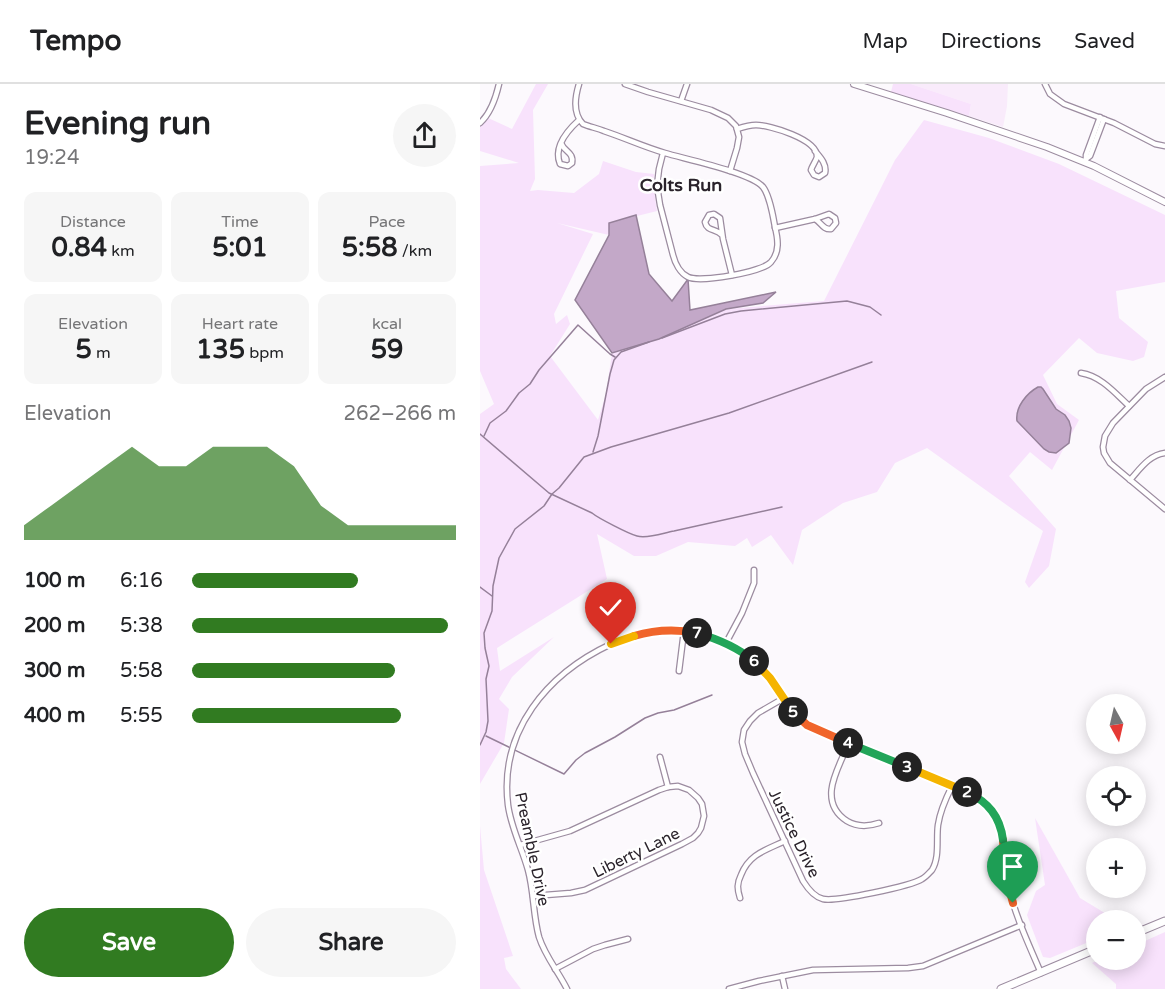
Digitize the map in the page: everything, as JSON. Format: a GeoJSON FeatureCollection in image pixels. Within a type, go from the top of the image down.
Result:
{"type":"FeatureCollection","features":[{"type":"Feature","properties":{"kind":"main road"},"geometry":{"type":"LineString","coordinates":[[1146,929],[1165,921]]}},
{"type":"Feature","properties":{"kind":"main road"},"geometry":{"type":"LineString","coordinates":[[1001,989],[1086,953]]}},
{"type":"Feature","properties":{"kind":"street"},"geometry":{"type":"LineString","coordinates":[[480,123],[488,113],[499,84]]}},
{"type":"Feature","properties":{"kind":"street"},"geometry":{"type":"LineString","coordinates":[[579,84],[575,104],[579,120],[588,126],[663,153],[730,171],[750,178],[763,186],[778,246],[770,263],[755,271],[705,279],[686,276],[676,264],[657,187],[658,169],[663,153]]}},
{"type":"Feature","properties":{"kind":"street"},"geometry":{"type":"LineString","coordinates":[[625,84],[723,115],[732,122],[737,129],[738,143],[730,171]]}},
{"type":"Feature","properties":{"kind":"street"},"geometry":{"type":"LineString","coordinates":[[681,101],[687,84]]}},
{"type":"Feature","properties":{"kind":"street"},"geometry":{"type":"LineString","coordinates":[[854,84],[1086,160],[1165,202]]}},
{"type":"Feature","properties":{"kind":"street"},"geometry":{"type":"LineString","coordinates":[[1046,84],[1050,94],[1059,101],[1102,118],[1155,144],[1165,146]]}},
{"type":"Feature","properties":{"kind":"street"},"geometry":{"type":"LineString","coordinates":[[1086,160],[1102,118]]}},
{"type":"Feature","properties":{"kind":"street"},"geometry":{"type":"LineString","coordinates":[[561,143],[563,149],[572,157],[572,163],[568,166],[562,165],[558,159],[561,143],[567,132],[579,120]]}},
{"type":"Feature","properties":{"kind":"street"},"geometry":{"type":"LineString","coordinates":[[737,129],[756,125],[798,137],[808,144],[815,151],[825,163],[824,175],[819,177],[811,170],[816,158],[815,151]]}},
{"type":"Feature","properties":{"kind":"street"},"geometry":{"type":"LineString","coordinates":[[722,235],[706,227],[705,219],[709,215],[714,214],[720,218],[732,274]]}},
{"type":"Feature","properties":{"kind":"street"},"geometry":{"type":"LineString","coordinates":[[775,228],[829,214],[835,218],[836,223],[834,227],[826,229],[820,221],[814,219]]}},
{"type":"Feature","properties":{"kind":"street"},"geometry":{"type":"LineString","coordinates":[[1081,373],[1097,378],[1129,406]]}},
{"type":"Feature","properties":{"kind":"street"},"geometry":{"type":"LineString","coordinates":[[1165,377],[1146,389],[1129,406],[1107,431],[1103,447],[1110,463],[1165,509]]}},
{"type":"Feature","properties":{"kind":"street"},"geometry":{"type":"LineString","coordinates":[[1130,480],[1150,458],[1165,453]]}},
{"type":"Feature","properties":{"kind":"street"},"geometry":{"type":"LineString","coordinates":[[726,643],[742,613],[754,583],[754,570]]}},
{"type":"Feature","properties":{"kind":"street","name":"Preamble Drive"},"geometry":{"type":"LineString","coordinates":[[567,989],[538,935],[528,870],[510,812],[508,772],[512,749],[527,715],[536,702],[568,671],[617,641],[645,633],[666,631],[701,634],[741,651],[759,666],[775,684],[796,715],[807,725],[982,800],[998,818],[1007,881],[1013,903],[1041,973]]}},
{"type":"Feature","properties":{"kind":"street"},"geometry":{"type":"LineString","coordinates":[[679,670],[684,631]]}},
{"type":"Feature","properties":{"kind":"street","name":"Justice Drive"},"geometry":{"type":"LineString","coordinates":[[784,698],[750,721],[744,730],[742,742],[747,760],[803,881],[819,898],[842,899],[922,879],[930,872],[935,862],[939,820],[952,786]]}},
{"type":"Feature","properties":{"kind":"street"},"geometry":{"type":"LineString","coordinates":[[849,743],[832,784],[831,796],[834,807],[840,816],[854,824],[863,826],[879,823]]}},
{"type":"Feature","properties":{"kind":"street"},"geometry":{"type":"LineString","coordinates":[[520,845],[576,829],[668,787],[660,757]]}},
{"type":"Feature","properties":{"kind":"street","name":"Liberty Lane"},"geometry":{"type":"LineString","coordinates":[[533,896],[585,890],[693,838],[703,822],[702,804],[689,790],[678,786],[668,787]]}},
{"type":"Feature","properties":{"kind":"street"},"geometry":{"type":"LineString","coordinates":[[740,898],[738,884],[747,862],[755,855],[785,841]]}},
{"type":"Feature","properties":{"kind":"street"},"geometry":{"type":"LineString","coordinates":[[729,989],[806,971],[923,966],[1022,925]]}},
{"type":"Feature","properties":{"kind":"street"},"geometry":{"type":"LineString","coordinates":[[555,969],[593,949],[628,939]]}},
{"type":"Feature","properties":{"kind":"street"},"geometry":{"type":"LineString","coordinates":[[782,976],[785,989]]}},
{"type":"Feature","properties":{"kind":"shaded area"},"geometry":{"type":"Polygon","coordinates":[[[536,84],[548,84],[533,110],[535,179],[530,191],[574,193],[599,174],[603,161],[636,172],[654,174],[653,184],[657,211],[609,223],[609,235],[557,223],[593,234],[554,314],[556,324],[567,315],[570,324],[550,356],[598,420],[606,394],[612,353],[659,339],[726,309],[824,301],[895,160],[924,120],[989,138],[1059,164],[1165,215],[1165,282],[1116,291],[1119,318],[1148,342],[1144,357],[1133,361],[1097,353],[1079,338],[1043,375],[1057,404],[1079,420],[1052,470],[1030,452],[1009,476],[1056,529],[1049,566],[1029,588],[1025,582],[1043,531],[927,448],[895,463],[877,492],[843,503],[802,530],[793,565],[771,535],[752,547],[747,538],[735,546],[688,542],[656,556],[634,556],[597,534],[607,579],[497,648],[500,671],[554,637],[512,677],[499,699],[509,709],[504,743],[480,784],[480,414],[494,404],[480,371],[480,166],[519,163],[480,151],[480,121],[486,117],[512,129],[536,84]]]}},
{"type":"Feature","properties":{"kind":"shaded area"},"geometry":{"type":"Polygon","coordinates":[[[893,84],[911,84],[971,104],[969,116],[891,92],[893,84]]]}},
{"type":"Feature","properties":{"kind":"shaded area"},"geometry":{"type":"Polygon","coordinates":[[[911,84],[1008,84],[1003,127],[969,116],[971,104],[911,84]]]}},
{"type":"Feature","properties":{"kind":"shaded area"},"geometry":{"type":"Polygon","coordinates":[[[636,215],[649,274],[672,301],[688,279],[690,310],[776,292],[763,303],[726,309],[659,339],[612,353],[575,300],[609,235],[609,223],[636,215]]]}},
{"type":"Feature","properties":{"kind":"shaded area"},"geometry":{"type":"Polygon","coordinates":[[[1038,387],[1043,389],[1056,409],[1065,415],[1071,428],[1069,443],[1056,453],[1044,449],[1017,421],[1018,411],[1023,401],[1038,387]]]}},
{"type":"Feature","properties":{"kind":"shaded area"},"geometry":{"type":"Polygon","coordinates":[[[1035,818],[1080,898],[1100,910],[1086,910],[1086,943],[1050,958],[1043,957],[1027,915],[1036,891],[1045,885],[1035,818]]]}},
{"type":"Feature","properties":{"kind":"shaded area"},"geometry":{"type":"Polygon","coordinates":[[[480,826],[484,870],[513,956],[504,958],[506,969],[521,989],[480,989],[480,826]]]}},
{"type":"Feature","properties":{"kind":"shaded area"},"geometry":{"type":"Polygon","coordinates":[[[1165,932],[1165,989],[1116,989],[1116,984],[1100,970],[1146,970],[1146,941],[1165,932]]]}},
{"type":"Feature","properties":{"kind":"waterway"},"geometry":{"type":"LineString","coordinates":[[662,338],[725,314],[741,311],[847,301],[870,307],[881,315]]}},
{"type":"Feature","properties":{"kind":"waterway"},"geometry":{"type":"LineString","coordinates":[[484,436],[490,423],[506,411],[578,325],[615,357]]}},
{"type":"Feature","properties":{"kind":"waterway"},"geometry":{"type":"LineString","coordinates":[[593,452],[614,360],[621,352],[649,342]]}},
{"type":"Feature","properties":{"kind":"waterway"},"geometry":{"type":"LineString","coordinates":[[480,745],[488,721],[486,679],[489,666],[484,633],[492,611],[493,586],[499,558],[515,529],[544,506],[584,457],[729,413],[872,362]]}},
{"type":"Feature","properties":{"kind":"waterway"},"geometry":{"type":"LineString","coordinates":[[480,434],[549,493],[637,536],[646,537],[782,507]]}},
{"type":"Feature","properties":{"kind":"waterway"},"geometry":{"type":"LineString","coordinates":[[480,587],[492,596]]}},
{"type":"Feature","properties":{"kind":"waterway"},"geometry":{"type":"LineString","coordinates":[[486,736],[564,774],[585,753],[645,718],[674,710],[712,695]]}},
{"type":"Feature","properties":{"kind":"district","name":"Colts Run"},"geometry":{"type":"Point","coordinates":[681,185]}},
{"type":"Feature","properties":{"kind":"route"},"geometry":{"type":"LineString","coordinates":[[611,644],[640,634],[659,631],[687,631],[726,643],[741,651],[765,672],[796,715],[807,725],[961,789],[982,800],[998,818],[1003,842],[1005,873],[1013,903]]}}]}
